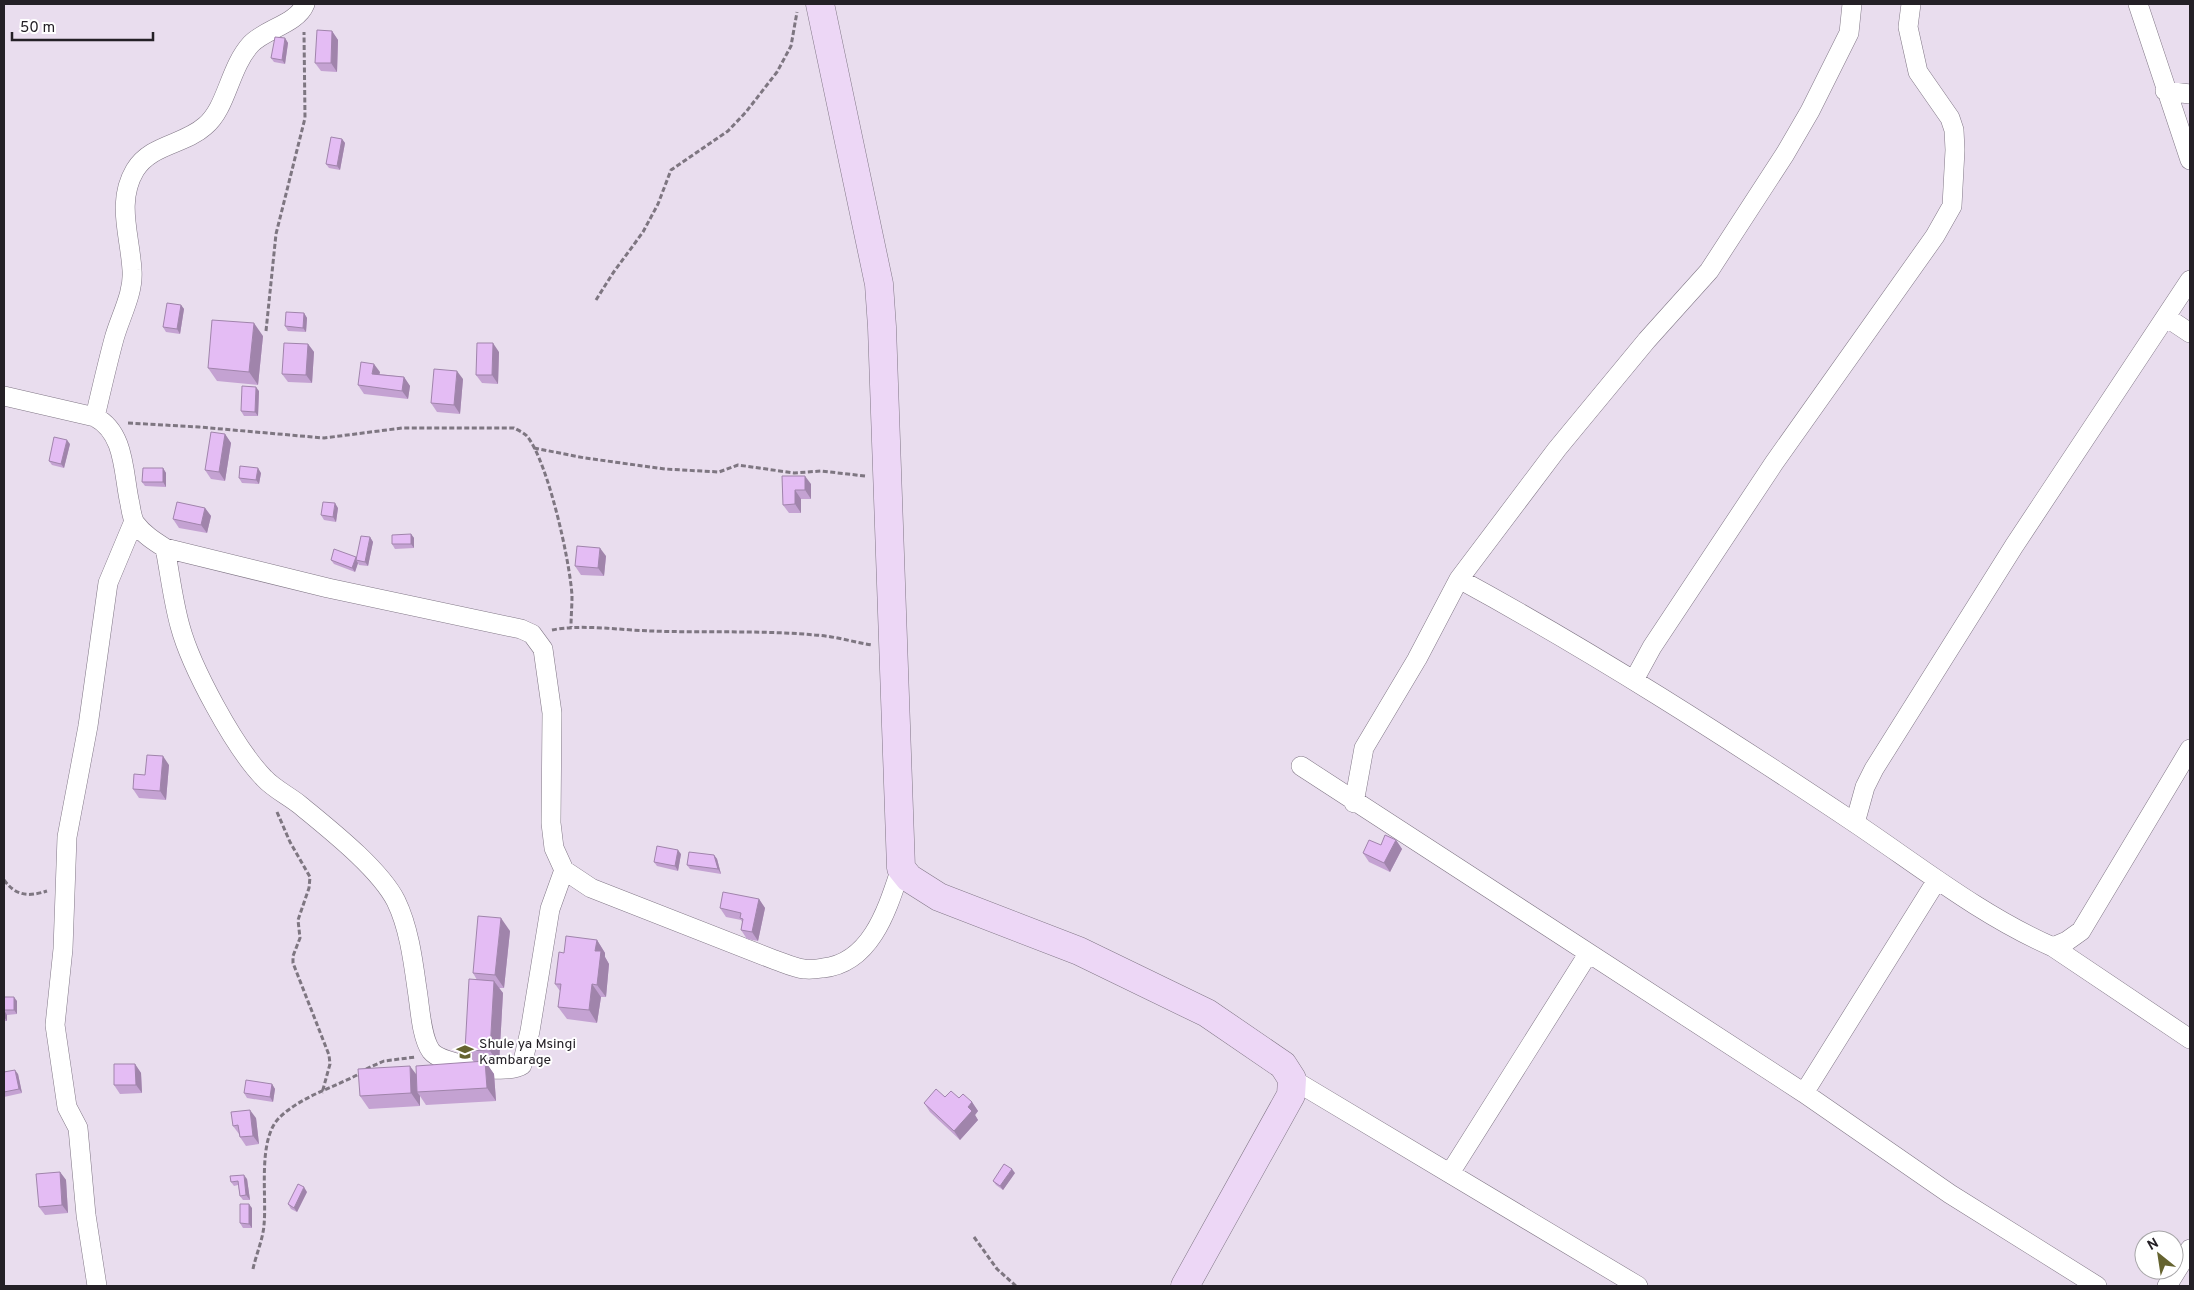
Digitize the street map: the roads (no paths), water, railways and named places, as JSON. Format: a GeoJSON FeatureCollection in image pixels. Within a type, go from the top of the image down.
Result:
{"type":"FeatureCollection","features":[{"type":"Feature","properties":{"kind":"street"},"geometry":{"type":"LineString","coordinates":[[4,396],[100,419],[115,437],[121,451],[134,521],[146,536],[165,548],[328,588],[521,629],[532,634],[543,649],[552,713],[551,823],[554,848],[564,870],[591,888],[775,960],[806,970],[832,967],[856,955],[867,943],[887,909],[901,868],[888,480],[878,284],[820,4]]}},
{"type":"Feature","properties":{"kind":"street"},"geometry":{"type":"LineString","coordinates":[[1354,803],[1364,748],[1417,659],[1459,579],[1557,448],[1647,340],[1709,271],[1785,154],[1810,111],[1849,33],[1852,4]]}},
{"type":"Feature","properties":{"kind":"street"},"geometry":{"type":"LineString","coordinates":[[1634,680],[1652,647],[1774,463],[1935,236],[1952,206],[1954,130],[1950,118],[1918,72],[1908,27],[1911,4]]}},
{"type":"Feature","properties":{"kind":"street"},"geometry":{"type":"LineString","coordinates":[[2138,4],[2165,91],[2190,160]]}},
{"type":"Feature","properties":{"kind":"street"},"geometry":{"type":"LineString","coordinates":[[100,419],[114,338],[132,278],[124,211],[126,188],[136,169],[146,158],[157,150],[193,134],[212,120],[221,104],[233,70],[252,43],[304,6]]}},
{"type":"Feature","properties":{"kind":"street"},"geometry":{"type":"LineString","coordinates":[[2165,91],[2190,94]]}},
{"type":"Feature","properties":{"kind":"street"},"geometry":{"type":"LineString","coordinates":[[1855,823],[1866,787],[1874,769],[2014,546],[2190,280]]}},
{"type":"Feature","properties":{"kind":"street"},"geometry":{"type":"LineString","coordinates":[[2166,316],[2190,333]]}},
{"type":"Feature","properties":{"kind":"street"},"geometry":{"type":"LineString","coordinates":[[96,1286],[86,1215],[78,1128],[67,1107],[55,1025],[63,949],[67,837],[88,726],[105,599],[114,564],[134,521]]}},
{"type":"Feature","properties":{"kind":"street"},"geometry":{"type":"LineString","coordinates":[[165,548],[180,626],[194,665],[246,755],[264,778],[300,805],[381,879],[395,900],[405,924],[422,1025],[430,1048],[436,1056],[469,1066],[507,1070],[522,1064],[530,1031],[550,909],[564,870]]}},
{"type":"Feature","properties":{"kind":"street"},"geometry":{"type":"LineString","coordinates":[[1459,579],[1539,622],[1634,680],[1855,823],[1937,880],[2030,937],[2053,947],[2190,1039]]}},
{"type":"Feature","properties":{"kind":"street"},"geometry":{"type":"LineString","coordinates":[[2053,947],[2068,942],[2082,931],[2190,748]]}},
{"type":"Feature","properties":{"kind":"street"},"geometry":{"type":"LineString","coordinates":[[1301,766],[1354,803],[1804,1093],[1950,1194],[2098,1286]]}},
{"type":"Feature","properties":{"kind":"street"},"geometry":{"type":"LineString","coordinates":[[901,868],[909,878],[939,897],[1079,951],[1207,1013],[1283,1065],[1292,1079],[1638,1286]]}},
{"type":"Feature","properties":{"kind":"street"},"geometry":{"type":"LineString","coordinates":[[1804,1093],[1937,880]]}},
{"type":"Feature","properties":{"kind":"street"},"geometry":{"type":"LineString","coordinates":[[1450,1173],[1588,954]]}},
{"type":"Feature","properties":{"kind":"street"},"geometry":{"type":"LineString","coordinates":[[1185,1286],[1292,1095],[1292,1079]]}},
{"type":"Feature","properties":{"kind":"street"},"geometry":{"type":"LineString","coordinates":[[2167,1286],[2190,1249]]}},
{"type":"Feature","properties":{"kind":"place","name":"Shule ya Msingi Kambarage"},"geometry":{"type":"Point","coordinates":[465,1052]}}]}
